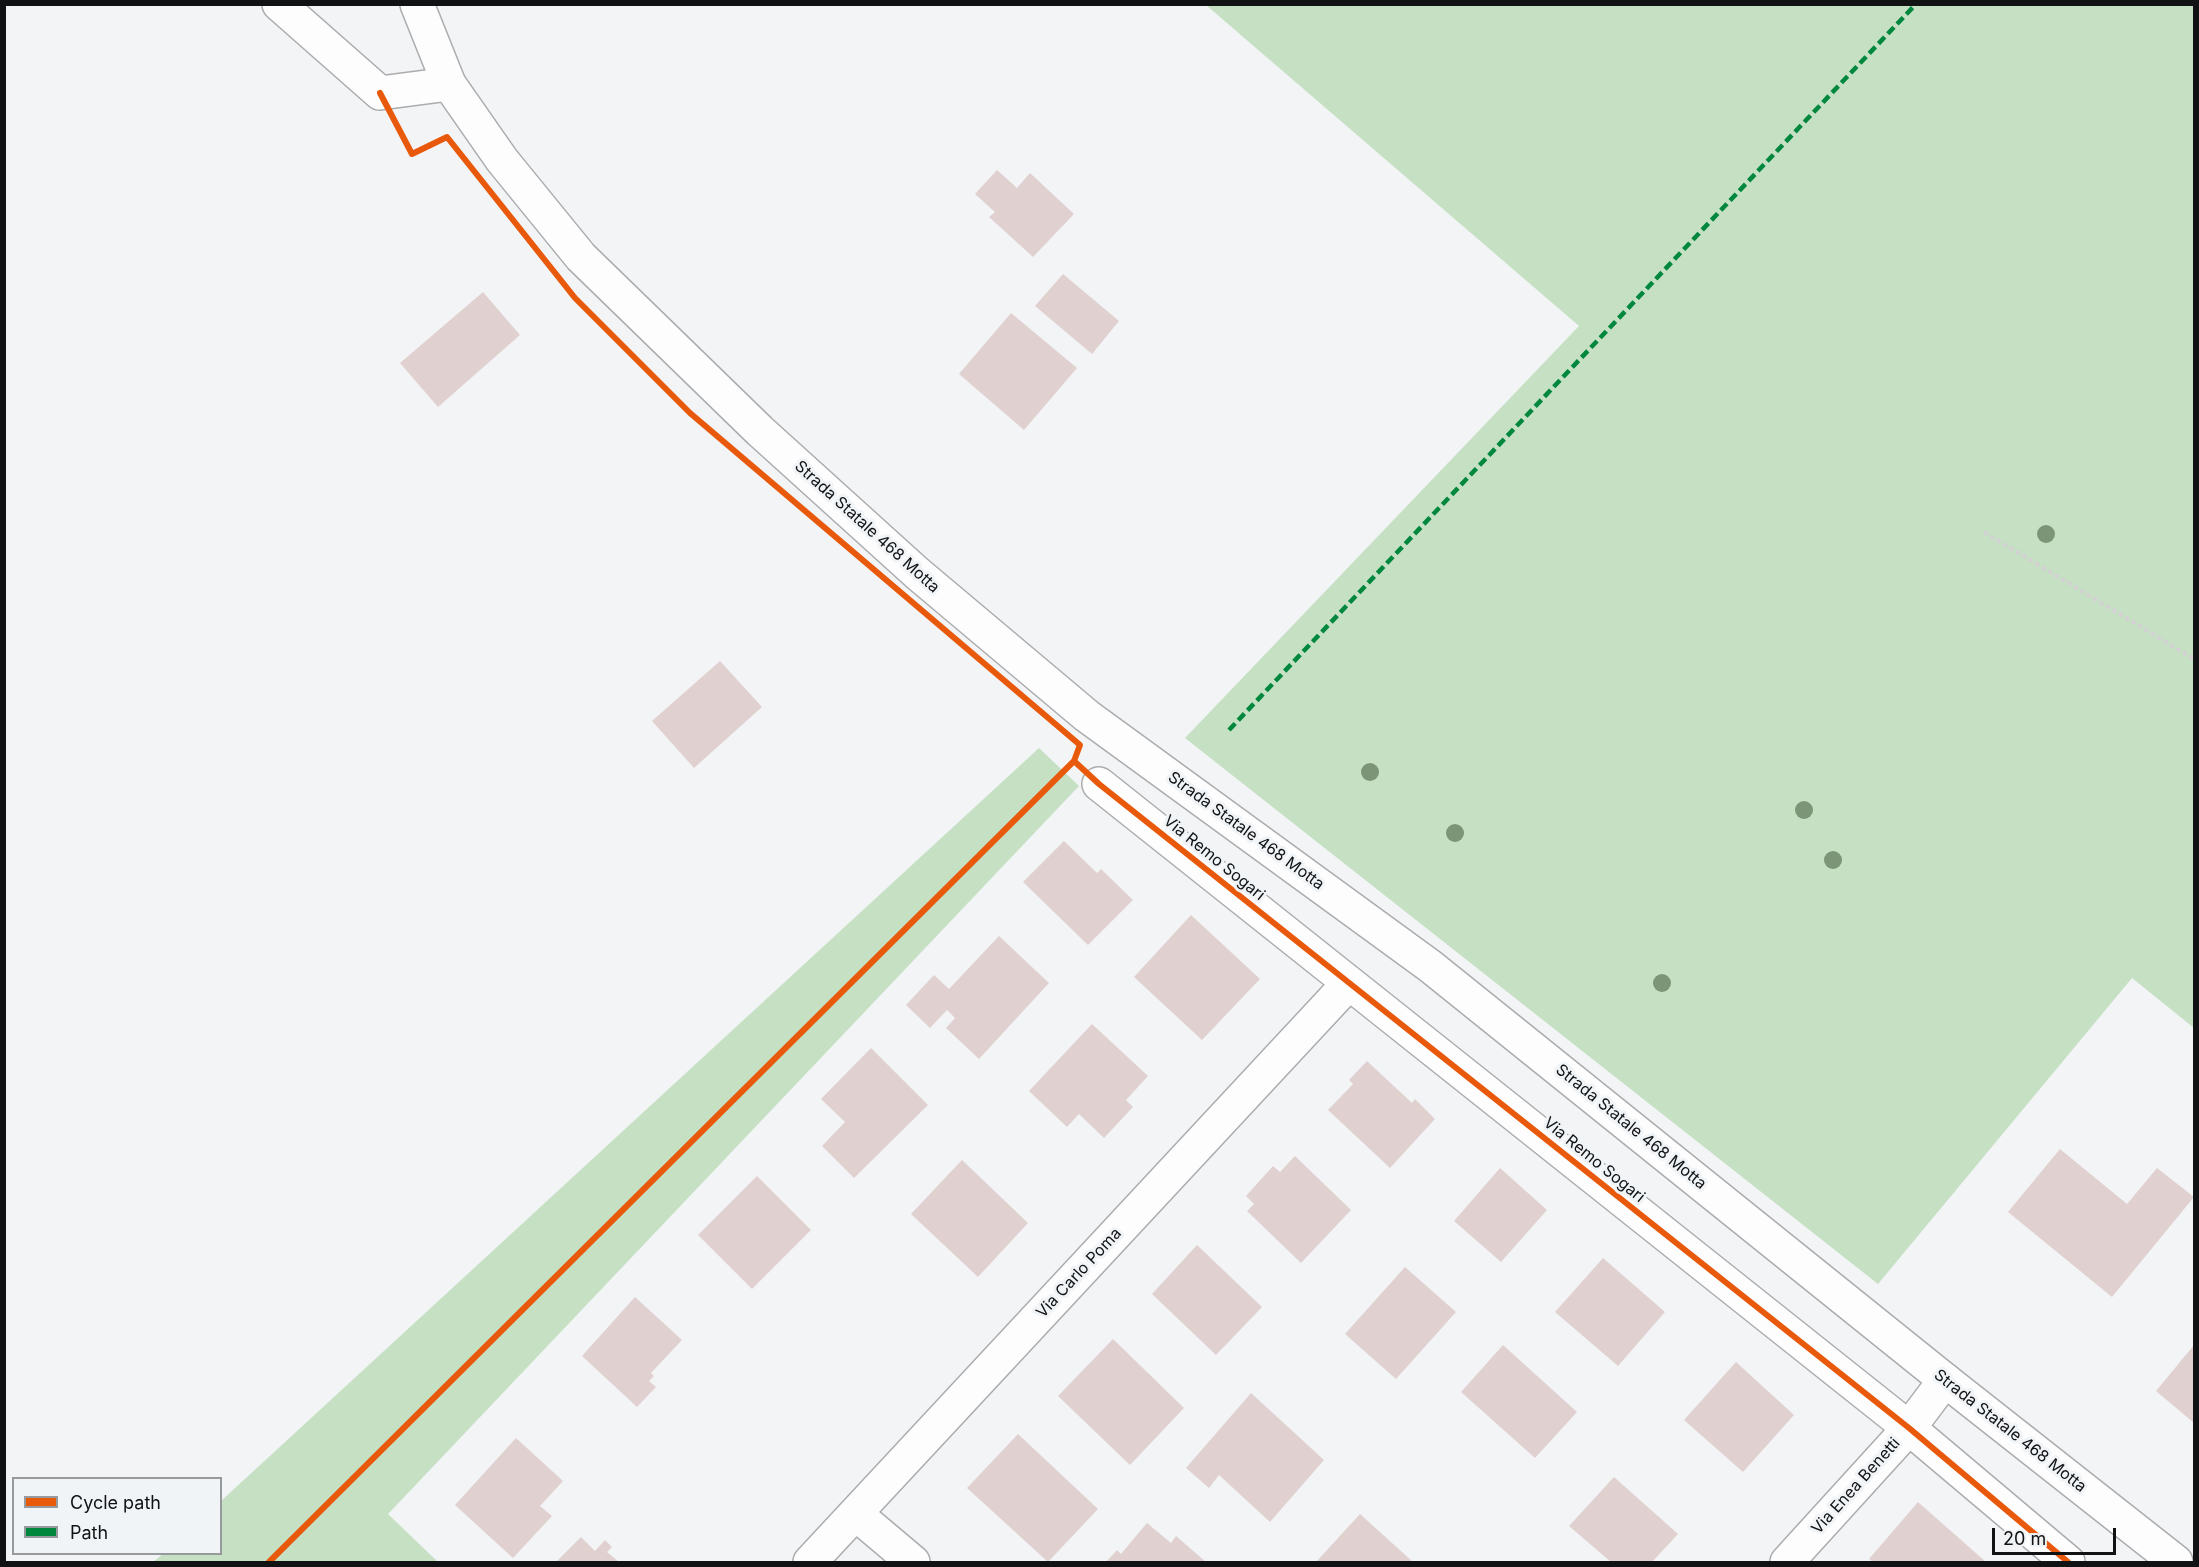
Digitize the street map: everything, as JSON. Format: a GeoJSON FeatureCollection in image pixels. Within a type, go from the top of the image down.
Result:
{"type":"FeatureCollection","features":[{"type":"Feature","properties":{"kind":"street"},"geometry":{"type":"LineString","coordinates":[[279,4],[380,93],[448,84]]}},
{"type":"Feature","properties":{"kind":"street","name":"Strada Statale 468 Motta"},"geometry":{"type":"LineString","coordinates":[[417,4],[448,84],[502,159],[581,257],[760,431],[917,573],[1087,716],[1430,966],[2176,1563]]}},
{"type":"Feature","properties":{"kind":"street","name":"Via Remo Sogari"},"geometry":{"type":"LineString","coordinates":[[1099,784],[1909,1428],[2068,1563]]}},
{"type":"Feature","properties":{"kind":"street","name":"Via Carlo Poma"},"geometry":{"type":"LineString","coordinates":[[810,1563],[1349,983]]}},
{"type":"Feature","properties":{"kind":"street","name":"Via Enea Benetti"},"geometry":{"type":"LineString","coordinates":[[1787,1563],[1909,1428],[1945,1380]]}},
{"type":"Feature","properties":{"kind":"street"},"geometry":{"type":"LineString","coordinates":[[856,1514],[913,1563]]}},
{"type":"Feature","properties":{"kind":"path"},"geometry":{"type":"LineString","coordinates":[[1984,532],[2194,659]]}},
{"type":"Feature","properties":{"kind":"green space"},"geometry":{"type":"Polygon","coordinates":[[[1206,5],[2194,5],[2194,1028],[2132,978],[1878,1284],[1185,738],[1579,326],[1206,5]]]}},
{"type":"Feature","properties":{"kind":"green space"},"geometry":{"type":"Polygon","coordinates":[[[1039,748],[1079,786],[388,1514],[438,1562],[153,1562],[162,1555],[222,1555],[222,1500],[1039,748]]]}},
{"type":"Feature","properties":{"kind":"building"},"geometry":{"type":"Polygon","coordinates":[[[997,170],[1017,188],[1030,173],[1074,214],[1033,257],[989,217],[995,212],[975,194],[997,170]]]}},
{"type":"Feature","properties":{"kind":"building"},"geometry":{"type":"Polygon","coordinates":[[[1063,274],[1119,321],[1092,354],[1035,306],[1063,274]]]}},
{"type":"Feature","properties":{"kind":"building"},"geometry":{"type":"Polygon","coordinates":[[[483,292],[520,335],[438,407],[400,363],[483,292]]]}},
{"type":"Feature","properties":{"kind":"building"},"geometry":{"type":"Polygon","coordinates":[[[1011,313],[1077,368],[1024,430],[959,374],[1011,313]]]}},
{"type":"Feature","properties":{"kind":"building"},"geometry":{"type":"Polygon","coordinates":[[[720,661],[762,707],[694,768],[652,721],[720,661]]]}},
{"type":"Feature","properties":{"kind":"building"},"geometry":{"type":"Polygon","coordinates":[[[1064,841],[1097,873],[1101,869],[1133,900],[1088,945],[1023,882],[1064,841]]]}},
{"type":"Feature","properties":{"kind":"building"},"geometry":{"type":"Polygon","coordinates":[[[1191,915],[1260,979],[1202,1040],[1134,977],[1191,915]]]}},
{"type":"Feature","properties":{"kind":"building"},"geometry":{"type":"Polygon","coordinates":[[[999,936],[1049,983],[979,1059],[946,1028],[955,1018],[947,1010],[930,1028],[906,1005],[934,975],[949,989],[999,936]]]}},
{"type":"Feature","properties":{"kind":"building"},"geometry":{"type":"Polygon","coordinates":[[[1092,1024],[1148,1076],[1126,1100],[1133,1107],[1104,1138],[1079,1114],[1067,1127],[1029,1091],[1092,1024]]]}},
{"type":"Feature","properties":{"kind":"building"},"geometry":{"type":"Polygon","coordinates":[[[871,1048],[928,1105],[854,1178],[822,1146],[845,1122],[821,1099],[871,1048]]]}},
{"type":"Feature","properties":{"kind":"building"},"geometry":{"type":"Polygon","coordinates":[[[1367,1061],[1412,1103],[1415,1099],[1435,1119],[1390,1168],[1328,1110],[1353,1084],[1349,1080],[1367,1061]]]}},
{"type":"Feature","properties":{"kind":"building"},"geometry":{"type":"Polygon","coordinates":[[[2060,1149],[2127,1204],[2157,1168],[2194,1197],[2112,1297],[2008,1212],[2060,1149]]]}},
{"type":"Feature","properties":{"kind":"building"},"geometry":{"type":"Polygon","coordinates":[[[1295,1156],[1351,1210],[1301,1263],[1247,1211],[1254,1204],[1246,1196],[1273,1166],[1280,1172],[1295,1156]]]}},
{"type":"Feature","properties":{"kind":"building"},"geometry":{"type":"Polygon","coordinates":[[[962,1160],[1028,1223],[978,1277],[911,1214],[962,1160]]]}},
{"type":"Feature","properties":{"kind":"building"},"geometry":{"type":"Polygon","coordinates":[[[1500,1168],[1547,1210],[1501,1262],[1454,1221],[1500,1168]]]}},
{"type":"Feature","properties":{"kind":"building"},"geometry":{"type":"Polygon","coordinates":[[[757,1176],[811,1230],[752,1289],[698,1235],[757,1176]]]}},
{"type":"Feature","properties":{"kind":"building"},"geometry":{"type":"Polygon","coordinates":[[[1197,1245],[1262,1307],[1216,1355],[1152,1294],[1197,1245]]]}},
{"type":"Feature","properties":{"kind":"building"},"geometry":{"type":"Polygon","coordinates":[[[1603,1258],[1665,1312],[1618,1366],[1555,1312],[1603,1258]]]}},
{"type":"Feature","properties":{"kind":"building"},"geometry":{"type":"Polygon","coordinates":[[[1405,1267],[1456,1312],[1396,1379],[1345,1334],[1405,1267]]]}},
{"type":"Feature","properties":{"kind":"building"},"geometry":{"type":"Polygon","coordinates":[[[635,1297],[682,1340],[651,1373],[654,1376],[649,1381],[656,1387],[637,1407],[582,1356],[635,1297]]]}},
{"type":"Feature","properties":{"kind":"building"},"geometry":{"type":"Polygon","coordinates":[[[1113,1339],[1184,1408],[1130,1465],[1058,1396],[1113,1339]]]}},
{"type":"Feature","properties":{"kind":"building"},"geometry":{"type":"Polygon","coordinates":[[[1503,1345],[1577,1412],[1535,1458],[1461,1392],[1503,1345]]]}},
{"type":"Feature","properties":{"kind":"building"},"geometry":{"type":"Polygon","coordinates":[[[2194,1345],[2194,1423],[2156,1391],[2194,1345]]]}},
{"type":"Feature","properties":{"kind":"building"},"geometry":{"type":"Polygon","coordinates":[[[1736,1362],[1794,1415],[1743,1472],[1684,1420],[1736,1362]]]}},
{"type":"Feature","properties":{"kind":"building"},"geometry":{"type":"Polygon","coordinates":[[[1251,1393],[1324,1460],[1270,1522],[1219,1475],[1209,1488],[1186,1468],[1251,1393]]]}},
{"type":"Feature","properties":{"kind":"building"},"geometry":{"type":"Polygon","coordinates":[[[1018,1434],[1098,1509],[1048,1562],[967,1488],[1018,1434]]]}},
{"type":"Feature","properties":{"kind":"building"},"geometry":{"type":"Polygon","coordinates":[[[516,1438],[563,1481],[540,1506],[552,1516],[513,1558],[455,1505],[516,1438]]]}},
{"type":"Feature","properties":{"kind":"building"},"geometry":{"type":"Polygon","coordinates":[[[1614,1477],[1678,1534],[1652,1562],[1611,1562],[1569,1526],[1614,1477]]]}},
{"type":"Feature","properties":{"kind":"building"},"geometry":{"type":"Polygon","coordinates":[[[1918,1502],[1986,1562],[1873,1562],[1869,1559],[1918,1502]]]}},
{"type":"Feature","properties":{"kind":"building"},"geometry":{"type":"Polygon","coordinates":[[[1360,1514],[1413,1562],[1316,1562],[1360,1514]]]}},
{"type":"Feature","properties":{"kind":"building"},"geometry":{"type":"Polygon","coordinates":[[[1147,1523],[1171,1543],[1176,1536],[1206,1562],[1106,1562],[1117,1550],[1121,1554],[1147,1523]]]}},
{"type":"Feature","properties":{"kind":"building"},"geometry":{"type":"Polygon","coordinates":[[[581,1537],[595,1551],[605,1540],[612,1547],[607,1552],[619,1562],[556,1562],[581,1537]]]}},
{"type":"Feature","properties":{"kind":"marked path"},"geometry":{"type":"LineString","coordinates":[[1229,730],[1916,4]]}},
{"type":"Feature","properties":{"kind":"cycle path"},"geometry":{"type":"LineString","coordinates":[[380,93],[412,154],[447,137],[575,298],[690,413],[1080,745],[1074,761],[1099,784],[1909,1428],[2068,1562]]}},
{"type":"Feature","properties":{"kind":"cycle path"},"geometry":{"type":"LineString","coordinates":[[269,1562],[1074,761]]}}]}
